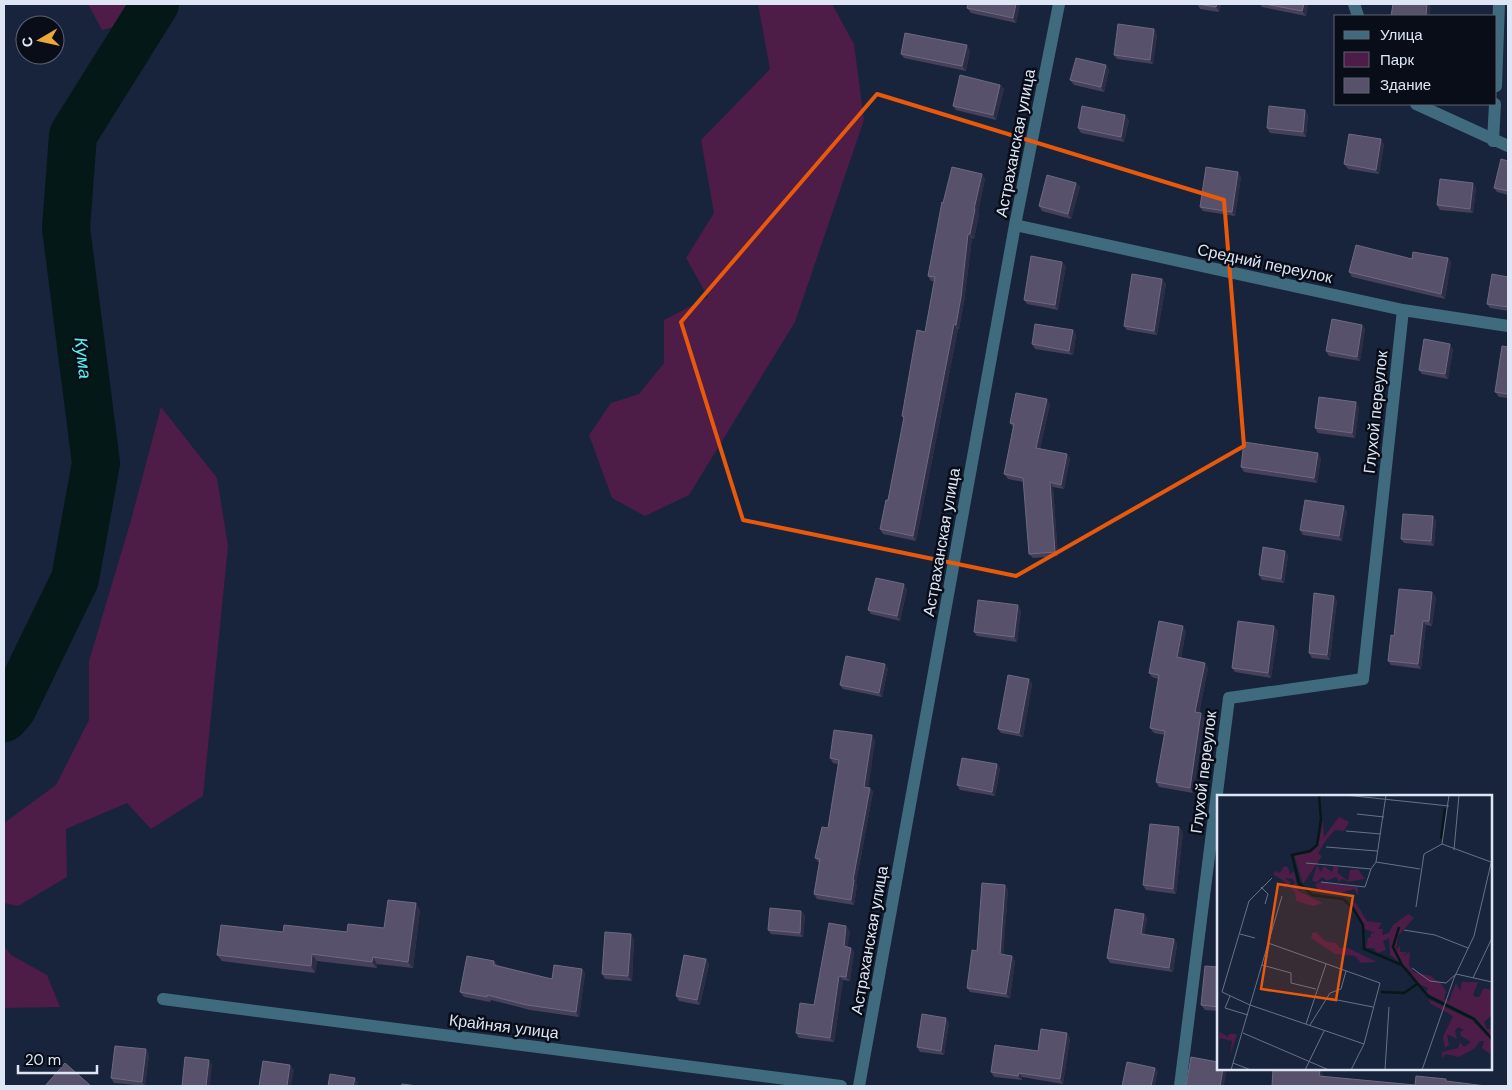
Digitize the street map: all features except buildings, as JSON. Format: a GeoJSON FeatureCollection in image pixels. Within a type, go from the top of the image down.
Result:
{"type":"FeatureCollection","features":[{"type":"Feature","properties":{"kind":"street","name":"Астраханская улица"},"geometry":{"type":"LineString","coordinates":[[860,1086],[1015,225],[1059,4]]}},
{"type":"Feature","properties":{"kind":"street"},"geometry":{"type":"LineString","coordinates":[[1497,59],[1499,4]]}},
{"type":"Feature","properties":{"kind":"street"},"geometry":{"type":"LineString","coordinates":[[1418,105],[1493,141],[1508,146]]}},
{"type":"Feature","properties":{"kind":"street"},"geometry":{"type":"LineString","coordinates":[[1493,141],[1495,105]]}},
{"type":"Feature","properties":{"kind":"street","name":"Средний переулок"},"geometry":{"type":"LineString","coordinates":[[1015,225],[1403,310],[1508,326]]}},
{"type":"Feature","properties":{"kind":"street","name":"Глухой переулок"},"geometry":{"type":"LineString","coordinates":[[1180,1086],[1228,698],[1363,679],[1403,310]]}},
{"type":"Feature","properties":{"kind":"street","name":"Крайняя улица"},"geometry":{"type":"LineString","coordinates":[[163,999],[841,1086]]}},
{"type":"Feature","properties":{"kind":"highlighted area"},"geometry":{"type":"Polygon","coordinates":[[[877,94],[1224,200],[1244,446],[1016,576],[743,520],[681,322],[877,94]]]}},
{"type":"Feature","properties":{"kind":"green space"},"geometry":{"type":"Polygon","coordinates":[[[88,4],[138,4],[126,24],[102,30],[88,4]]]}},
{"type":"Feature","properties":{"kind":"green space"},"geometry":{"type":"Polygon","coordinates":[[[758,4],[832,4],[854,44],[864,120],[795,322],[689,495],[645,516],[612,498],[589,435],[611,403],[639,394],[664,363],[664,320],[708,297],[686,258],[714,213],[701,140],[770,69],[758,4]]]}},
{"type":"Feature","properties":{"kind":"green space"},"geometry":{"type":"Polygon","coordinates":[[[161,407],[217,478],[228,546],[203,796],[151,829],[127,803],[66,829],[67,877],[18,906],[4,903],[4,823],[56,785],[89,720],[89,661],[131,520],[161,407]]]}},
{"type":"Feature","properties":{"kind":"green space"},"geometry":{"type":"Polygon","coordinates":[[[4,946],[11,955],[47,975],[60,1007],[4,1008],[4,946]]]}},
{"type":"Feature","properties":{"kind":"waterway","name":"Кума"},"geometry":{"type":"LineString","coordinates":[[4,718],[12,709],[75,579],[96,463],[66,228],[73,135],[155,4]]}}]}
